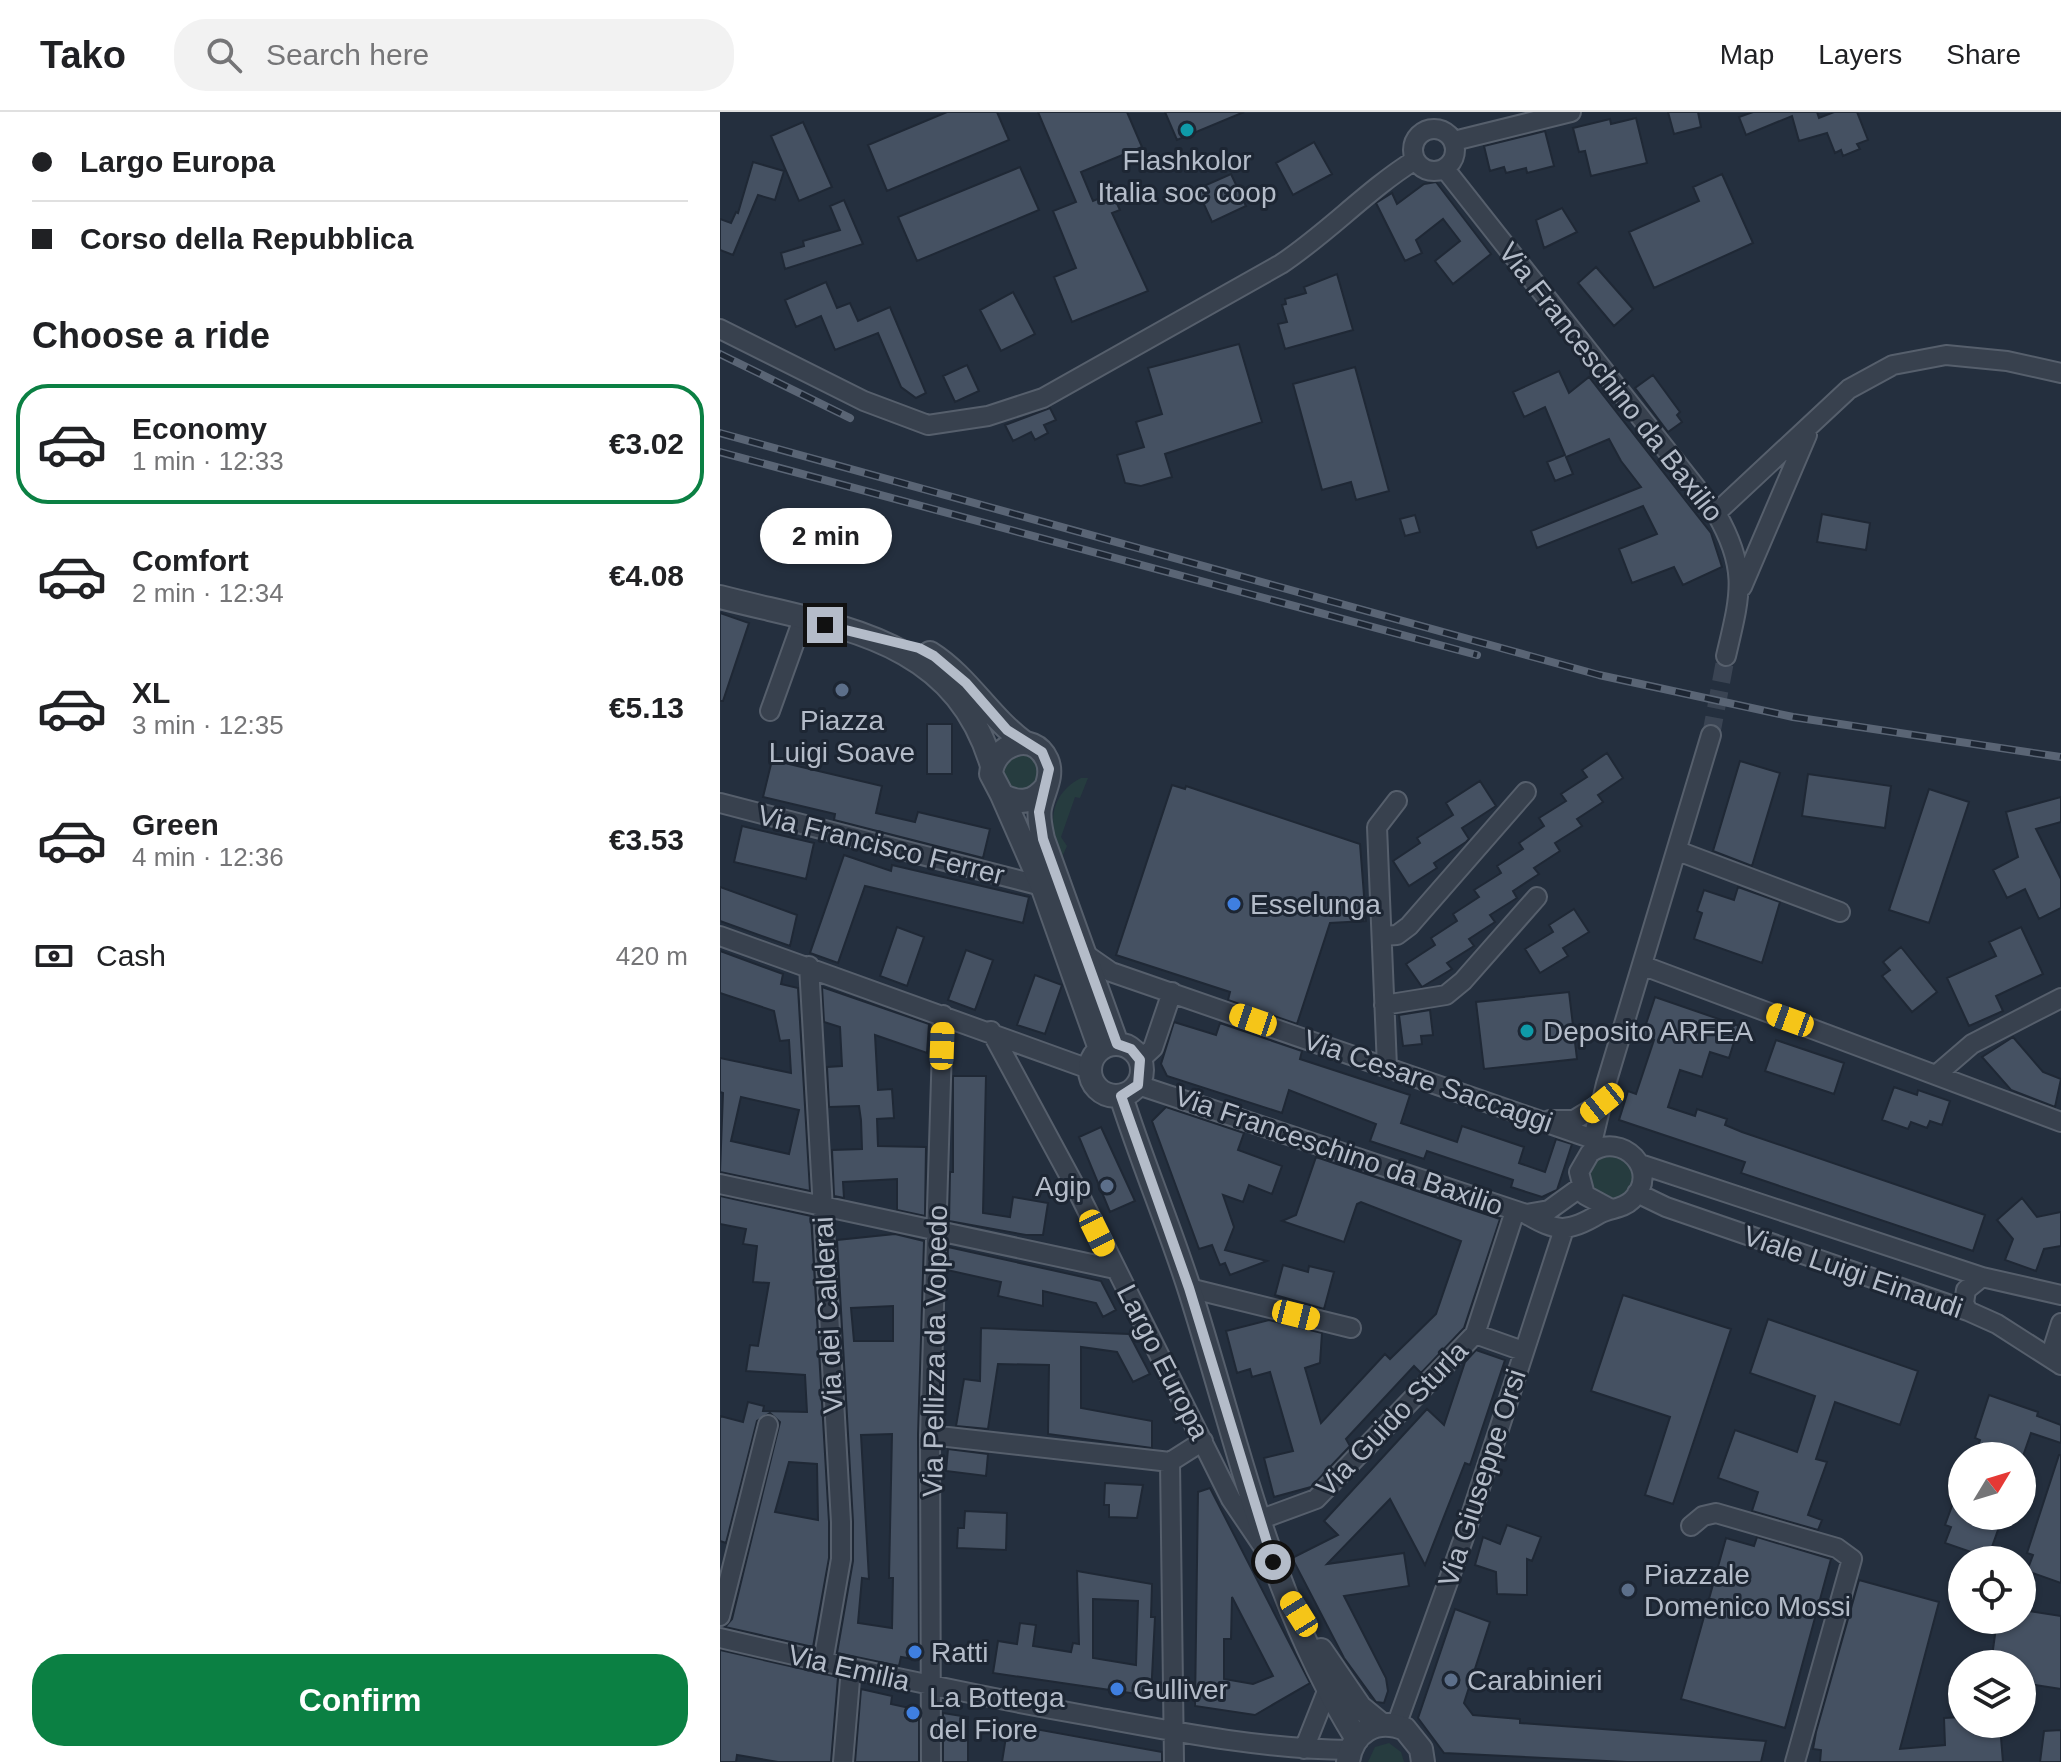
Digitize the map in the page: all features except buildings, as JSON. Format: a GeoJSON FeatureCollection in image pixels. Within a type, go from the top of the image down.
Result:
{"type":"FeatureCollection","features":[{"type":"Feature","properties":{"kind":"street"},"geometry":{"type":"LineString","coordinates":[[1441,112],[1448,136],[1454,160],[1445,169],[1429,172],[1415,160],[1413,150],[1420,135],[1430,129],[1448,136],[1571,112]]}},
{"type":"Feature","properties":{"kind":"street"},"geometry":{"type":"LineString","coordinates":[[720,329],[864,401],[928,425],[988,416],[1043,398],[1281,264],[1314,242],[1387,177],[1415,160]]}},
{"type":"Feature","properties":{"kind":"street","name":"Via Franceschino da Baxilio"},"geometry":{"type":"LineString","coordinates":[[1445,169],[1716,513],[1731,539],[1742,587],[1726,656]]}},
{"type":"Feature","properties":{"kind":"street"},"geometry":{"type":"LineString","coordinates":[[1716,513],[1810,429],[1849,389],[1893,365],[1946,355],[2007,361],[2061,373]]}},
{"type":"Feature","properties":{"kind":"street"},"geometry":{"type":"LineString","coordinates":[[1742,587],[1810,429]]}},
{"type":"Feature","properties":{"kind":"street"},"geometry":{"type":"LineString","coordinates":[[720,597],[919,648],[934,656],[966,683],[1007,730],[1034,747],[1047,760],[1049,778],[1039,812],[1043,839],[1085,954],[1109,1046]]}},
{"type":"Feature","properties":{"kind":"street"},"geometry":{"type":"LineString","coordinates":[[770,711],[803,619]]}},
{"type":"Feature","properties":{"kind":"street"},"geometry":{"type":"LineString","coordinates":[[871,637],[897,647],[936,675],[979,728],[992,766],[993,782],[1002,795],[1042,886],[1109,1046]]}},
{"type":"Feature","properties":{"kind":"street"},"geometry":{"type":"LineString","coordinates":[[1609,1208],[1592,1202],[1581,1187],[1581,1165],[1595,1144],[1602,1103],[1711,735]]}},
{"type":"Feature","properties":{"kind":"street"},"geometry":{"type":"LineString","coordinates":[[992,766],[1007,746],[1025,743]]}},
{"type":"Feature","properties":{"kind":"street"},"geometry":{"type":"LineString","coordinates":[[1002,795],[1021,802],[1031,800],[1046,787]]}},
{"type":"Feature","properties":{"kind":"street"},"geometry":{"type":"LineString","coordinates":[[1382,936],[1397,935],[1409,926],[1526,792]]}},
{"type":"Feature","properties":{"kind":"street"},"geometry":{"type":"LineString","coordinates":[[1387,1067],[1377,827],[1397,801]]}},
{"type":"Feature","properties":{"kind":"street","name":"Via Francisco Ferrer"},"geometry":{"type":"LineString","coordinates":[[720,803],[1042,886]]}},
{"type":"Feature","properties":{"kind":"street"},"geometry":{"type":"LineString","coordinates":[[1678,851],[1840,912]]}},
{"type":"Feature","properties":{"kind":"street"},"geometry":{"type":"LineString","coordinates":[[1384,1005],[1446,995],[1463,981],[1537,897]]}},
{"type":"Feature","properties":{"kind":"street"},"geometry":{"type":"LineString","coordinates":[[720,936],[991,1031],[1089,1069],[1098,1090],[1129,1091],[1140,1060],[1153,1048],[1172,992]]}},
{"type":"Feature","properties":{"kind":"street","name":"Via Cesare Saccaggi"},"geometry":{"type":"LineString","coordinates":[[1085,954],[1111,972],[1538,1119],[1595,1144]]}},
{"type":"Feature","properties":{"kind":"street","name":"Via dei Calderai"},"geometry":{"type":"LineString","coordinates":[[809,966],[841,1559],[823,1662]]}},
{"type":"Feature","properties":{"kind":"street"},"geometry":{"type":"LineString","coordinates":[[1644,966],[2061,1122]]}},
{"type":"Feature","properties":{"kind":"street"},"geometry":{"type":"LineString","coordinates":[[1936,1075],[1972,1044],[2061,998]]}},
{"type":"Feature","properties":{"kind":"street","name":"Via Pellizza da Volpedo"},"geometry":{"type":"LineString","coordinates":[[931,1762],[930,1435],[943,1015]]}},
{"type":"Feature","properties":{"kind":"street","name":"Largo Europa"},"geometry":{"type":"LineString","coordinates":[[991,1031],[1077,1190],[1231,1499],[1273,1562]]}},
{"type":"Feature","properties":{"kind":"street"},"geometry":{"type":"LineString","coordinates":[[1109,1046],[1131,1049],[1140,1060]]}},
{"type":"Feature","properties":{"kind":"street"},"geometry":{"type":"LineString","coordinates":[[1089,1069],[1109,1046]]}},
{"type":"Feature","properties":{"kind":"street","name":"Via Franceschino da Baxilio"},"geometry":{"type":"LineString","coordinates":[[1129,1091],[1520,1213],[1549,1210],[1581,1187]]}},
{"type":"Feature","properties":{"kind":"street","name":"Largo Europa"},"geometry":{"type":"LineString","coordinates":[[1129,1091],[1273,1562],[1351,1750]]}},
{"type":"Feature","properties":{"kind":"street"},"geometry":{"type":"LineString","coordinates":[[1538,1119],[1574,1120],[1602,1103]]}},
{"type":"Feature","properties":{"kind":"street"},"geometry":{"type":"LineString","coordinates":[[1475,1334],[1520,1213],[1550,1228],[1564,1229],[1609,1208],[1625,1205],[1637,1193],[1642,1179],[1640,1164],[1619,1146],[1595,1144]]}},
{"type":"Feature","properties":{"kind":"street","name":"Viale Luigi Einaudi"},"geometry":{"type":"LineString","coordinates":[[1640,1164],[1982,1277],[2058,1294]]}},
{"type":"Feature","properties":{"kind":"street"},"geometry":{"type":"LineString","coordinates":[[720,1184],[1115,1269]]}},
{"type":"Feature","properties":{"kind":"street","name":"Viale Luigi Einaudi"},"geometry":{"type":"LineString","coordinates":[[1637,1193],[1666,1207],[1968,1311],[1997,1324],[2061,1365]]}},
{"type":"Feature","properties":{"kind":"street","name":"Via Giuseppe Orsi"},"geometry":{"type":"LineString","coordinates":[[1389,1725],[1463,1540],[1564,1229]]}},
{"type":"Feature","properties":{"kind":"street"},"geometry":{"type":"LineString","coordinates":[[2058,1294],[2061,1273]]}},
{"type":"Feature","properties":{"kind":"street"},"geometry":{"type":"LineString","coordinates":[[1968,1311],[1964,1303],[1966,1290],[1982,1277]]}},
{"type":"Feature","properties":{"kind":"street"},"geometry":{"type":"LineString","coordinates":[[1189,1288],[1351,1328]]}},
{"type":"Feature","properties":{"kind":"street"},"geometry":{"type":"LineString","coordinates":[[2061,1323],[2054,1345],[2061,1365]]}},
{"type":"Feature","properties":{"kind":"street","name":"Via Guido Sturla"},"geometry":{"type":"LineString","coordinates":[[1259,1520],[1316,1499],[1475,1334],[1523,1351]]}},
{"type":"Feature","properties":{"kind":"street"},"geometry":{"type":"LineString","coordinates":[[720,1616],[768,1425]]}},
{"type":"Feature","properties":{"kind":"street"},"geometry":{"type":"LineString","coordinates":[[930,1435],[1170,1462],[1203,1441]]}},
{"type":"Feature","properties":{"kind":"street"},"geometry":{"type":"LineString","coordinates":[[1170,1462],[1174,1762]]}},
{"type":"Feature","properties":{"kind":"street"},"geometry":{"type":"LineString","coordinates":[[1691,1526],[1703,1516],[1716,1513],[1837,1548],[1852,1559],[1795,1762]]}},
{"type":"Feature","properties":{"kind":"street","name":"Largo Europa"},"geometry":{"type":"LineString","coordinates":[[1282,1588],[1344,1687],[1360,1707],[1415,1738],[1424,1762]]}},
{"type":"Feature","properties":{"kind":"street","name":"Via Emilia"},"geometry":{"type":"LineString","coordinates":[[720,1638],[933,1688],[1175,1732],[1311,1756],[1351,1750]]}},
{"type":"Feature","properties":{"kind":"street"},"geometry":{"type":"LineString","coordinates":[[843,1762],[851,1668]]}},
{"type":"Feature","properties":{"kind":"street"},"geometry":{"type":"LineString","coordinates":[[1311,1756],[1327,1691]]}},
{"type":"Feature","properties":{"kind":"street"},"geometry":{"type":"LineString","coordinates":[[1351,1750],[1365,1729],[1389,1725]]}},
{"type":"Feature","properties":{"kind":"green space"},"geometry":{"type":"Polygon","coordinates":[[[1021,755],[1034,760],[1039,773],[1034,786],[1021,791],[1008,786],[1003,773],[1008,760],[1021,755]]]}},
{"type":"Feature","properties":{"kind":"green space"},"geometry":{"type":"Polygon","coordinates":[[[1081,778],[1088,778],[1080,798],[1075,797],[1061,837],[1067,846],[1062,857],[1054,834],[1054,813],[1062,793],[1081,778]]]}},
{"type":"Feature","properties":{"kind":"green space"},"geometry":{"type":"Polygon","coordinates":[[[1611,1154],[1627,1161],[1634,1177],[1627,1193],[1611,1200],[1595,1193],[1588,1177],[1595,1161],[1611,1154]]]}},
{"type":"Feature","properties":{"kind":"green space"},"geometry":{"type":"Polygon","coordinates":[[[1389,1743],[1401,1752],[1404,1762],[1368,1762],[1375,1747],[1389,1743]]]}},
{"type":"Feature","properties":{"kind":"tunnel"},"geometry":{"type":"LineString","coordinates":[[1711,735],[1726,656]]}},
{"type":"Feature","properties":{"kind":"railway"},"geometry":{"type":"LineString","coordinates":[[720,354],[850,418]]}},
{"type":"Feature","properties":{"kind":"railway"},"geometry":{"type":"LineString","coordinates":[[720,433],[1599,675],[1793,717],[2061,757]]}},
{"type":"Feature","properties":{"kind":"railway"},"geometry":{"type":"LineString","coordinates":[[720,452],[1477,655]]}},
{"type":"Feature","properties":{"kind":"place","name":"Flashkolor Italia soc coop"},"geometry":{"type":"Point","coordinates":[1187,130]}},
{"type":"Feature","properties":{"kind":"place","name":"Piazza Luigi Soave"},"geometry":{"type":"Point","coordinates":[842,690]}},
{"type":"Feature","properties":{"kind":"place","name":"Esselunga"},"geometry":{"type":"Point","coordinates":[1234,904]}},
{"type":"Feature","properties":{"kind":"place","name":"Deposito ARFEA"},"geometry":{"type":"Point","coordinates":[1527,1031]}},
{"type":"Feature","properties":{"kind":"place","name":"Agip"},"geometry":{"type":"Point","coordinates":[1107,1186]}},
{"type":"Feature","properties":{"kind":"place","name":"Piazzale Domenico Mossi"},"geometry":{"type":"Point","coordinates":[1628,1590]}},
{"type":"Feature","properties":{"kind":"place","name":"Ratti"},"geometry":{"type":"Point","coordinates":[915,1652]}},
{"type":"Feature","properties":{"kind":"place","name":"Carabinieri"},"geometry":{"type":"Point","coordinates":[1451,1680]}},
{"type":"Feature","properties":{"kind":"place","name":"Gulliver"},"geometry":{"type":"Point","coordinates":[1117,1689]}},
{"type":"Feature","properties":{"kind":"place","name":"La Bottega del Fiore"},"geometry":{"type":"Point","coordinates":[913,1713]}},
{"type":"Feature","properties":{"kind":"route"},"geometry":{"type":"LineString","coordinates":[[825,625],[919,648],[934,656],[977,694],[1007,730],[1042,752],[1047,760],[1049,778],[1039,812],[1043,839],[1117,1044],[1131,1049],[1140,1060],[1142,1068],[1138,1085],[1121,1096],[1146,1175],[1189,1288],[1273,1562]]}}]}
